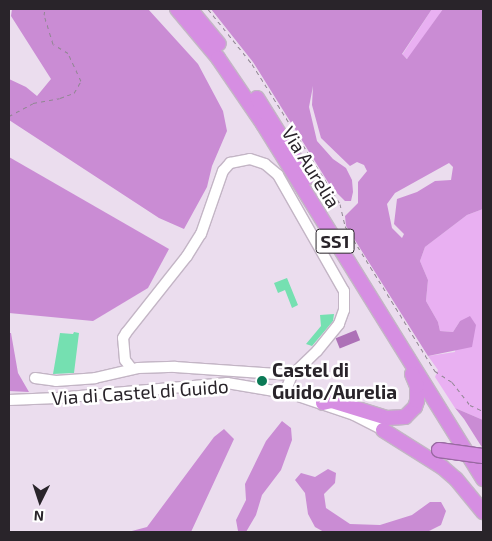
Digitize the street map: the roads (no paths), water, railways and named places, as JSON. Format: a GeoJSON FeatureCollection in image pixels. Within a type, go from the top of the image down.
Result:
{"type":"FeatureCollection","features":[{"type":"Feature","properties":{"kind":"highway","name":"Via Aurelia"},"geometry":{"type":"LineString","coordinates":[[177,9],[236,84],[483,480]]}},
{"type":"Feature","properties":{"kind":"highway","name":"Via Aurelia"},"geometry":{"type":"LineString","coordinates":[[190,9],[226,54],[272,120],[483,463]]}},
{"type":"Feature","properties":{"kind":"highway"},"geometry":{"type":"LineString","coordinates":[[323,403],[332,401],[396,419],[410,413],[415,407],[418,394],[414,378],[338,254],[337,244]]}},
{"type":"Feature","properties":{"kind":"highway"},"geometry":{"type":"LineString","coordinates":[[383,430],[412,443],[439,450],[483,456]]}},
{"type":"Feature","properties":{"kind":"highway"},"geometry":{"type":"LineString","coordinates":[[383,430],[442,467],[456,480],[483,512]]}},
{"type":"Feature","properties":{"kind":"street"},"geometry":{"type":"LineString","coordinates":[[132,369],[125,360],[124,338],[126,332],[187,256],[201,234],[223,171],[230,163],[244,159],[265,164],[278,175],[344,291],[344,310],[339,324],[317,351],[292,375],[285,392]]}},
{"type":"Feature","properties":{"kind":"street"},"geometry":{"type":"LineString","coordinates":[[35,378],[56,382],[86,379],[132,369],[175,367],[292,375]]}},
{"type":"Feature","properties":{"kind":"street","name":"Via di Castel di Guido"},"geometry":{"type":"LineString","coordinates":[[9,400],[57,398],[227,383],[285,392],[323,403],[383,430]]}},
{"type":"Feature","properties":{"kind":"place","name":"Castel di Guido/Aurelia"},"geometry":{"type":"Point","coordinates":[262,381]}}]}
